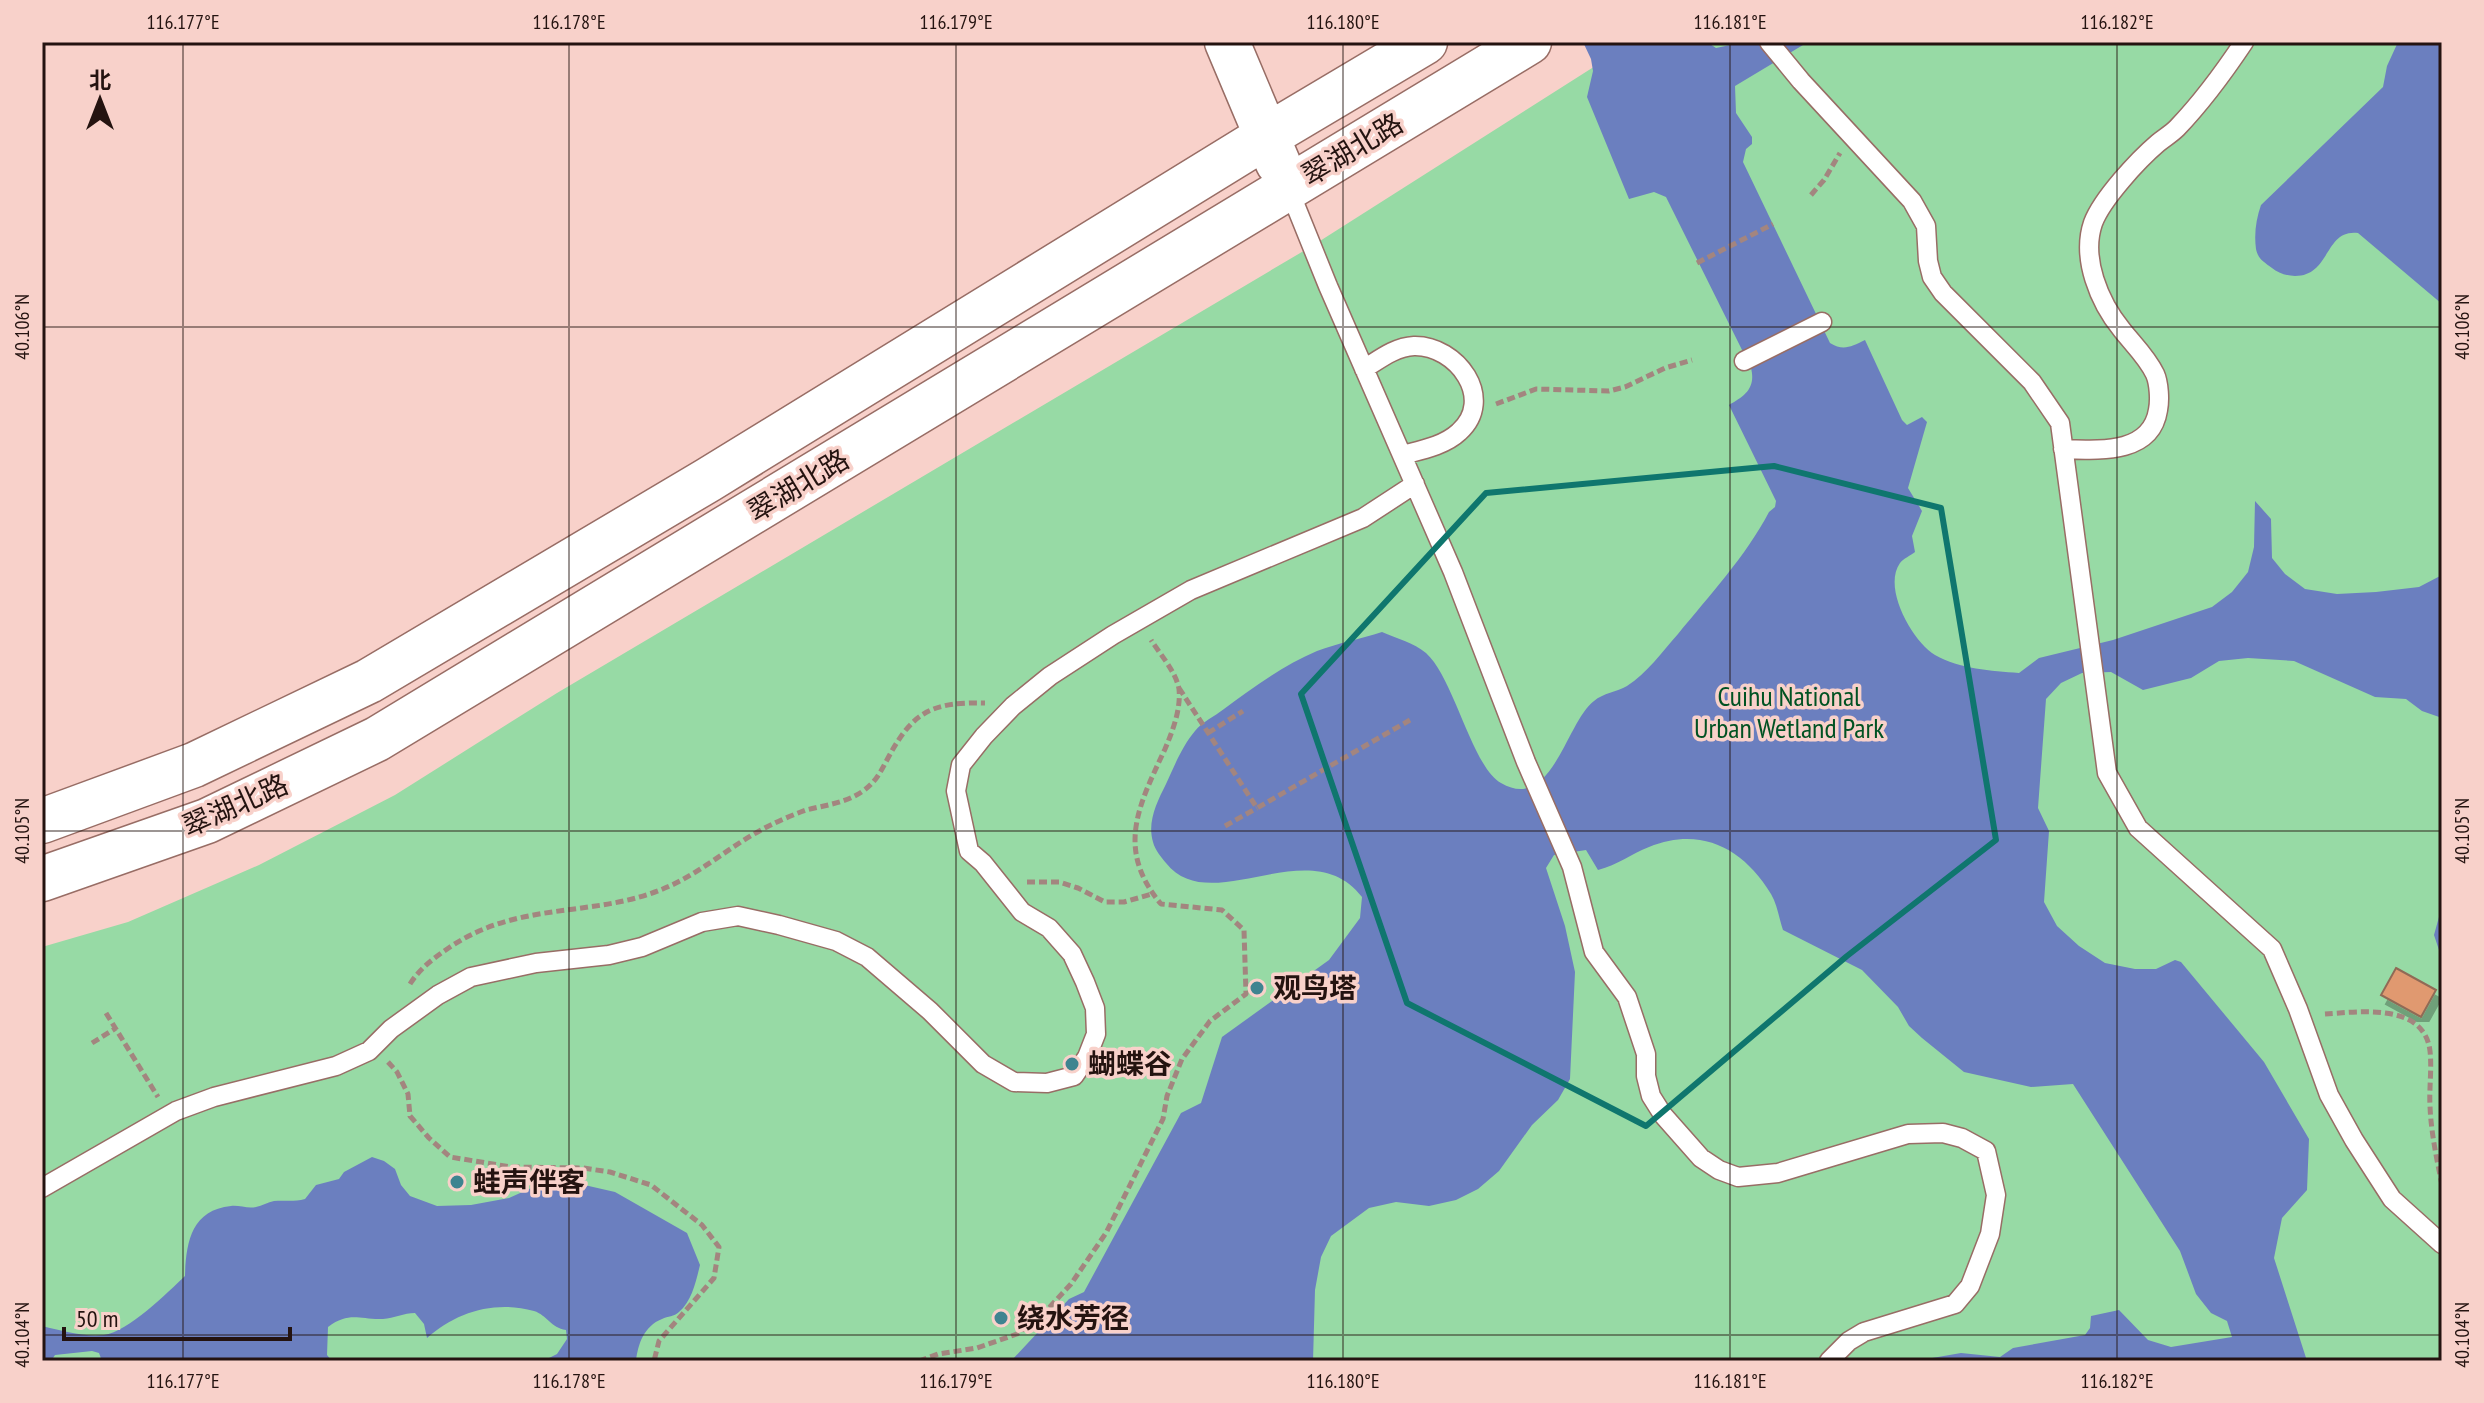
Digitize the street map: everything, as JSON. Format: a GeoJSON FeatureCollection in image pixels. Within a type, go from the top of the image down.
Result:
{"type":"FeatureCollection","features":[{"type":"Feature","properties":{"kind":"street"},"geometry":{"type":"LineString","coordinates":[[1227,42],[1288,187]]}},
{"type":"Feature","properties":{"kind":"street","name":"翠湖北路"},"geometry":{"type":"LineString","coordinates":[[42,821],[194,765],[369,681],[708,480],[1425,42]]}},
{"type":"Feature","properties":{"kind":"street","name":"翠湖北路"},"geometry":{"type":"LineString","coordinates":[[42,879],[207,821],[377,739],[1529,42]]}},
{"type":"Feature","properties":{"kind":"lane"},"geometry":{"type":"LineString","coordinates":[[1769,42],[1851,137],[1912,201],[1926,226],[1932,277],[1943,293],[2032,382],[2060,423],[2107,773],[2138,828],[2272,949],[2301,1016],[2329,1095],[2354,1140],[2392,1199],[2442,1244]]}},
{"type":"Feature","properties":{"kind":"lane"},"geometry":{"type":"LineString","coordinates":[[2063,449],[2104,450],[2131,444],[2145,436],[2155,423],[2159,405],[2156,375],[2120,328],[2105,302],[2092,273],[2088,243],[2102,206],[2157,143],[2174,131],[2190,113],[2244,42]]}},
{"type":"Feature","properties":{"kind":"lane"},"geometry":{"type":"LineString","coordinates":[[1288,187],[1453,572],[1526,762],[1572,867],[1594,952],[1627,997],[1637,1021],[1646,1054],[1646,1076],[1651,1096],[1679,1136],[1719,1170],[1738,1177],[1769,1175],[1825,1161],[1866,1145],[1908,1134],[1943,1133],[1962,1138],[1986,1151],[1996,1195],[1990,1234],[1970,1286],[1955,1304],[1864,1332],[1849,1341],[1829,1361]]}},
{"type":"Feature","properties":{"kind":"lane"},"geometry":{"type":"LineString","coordinates":[[1744,361],[1822,322]]}},
{"type":"Feature","properties":{"kind":"lane"},"geometry":{"type":"LineString","coordinates":[[1364,369],[1400,349],[1415,346],[1433,349],[1463,368],[1473,388],[1471,409],[1461,431],[1443,442],[1402,455]]}},
{"type":"Feature","properties":{"kind":"lane"},"geometry":{"type":"LineString","coordinates":[[42,1188],[169,1114],[214,1097],[336,1066],[369,1051],[391,1029],[438,995],[471,977],[536,963],[609,955],[642,947],[702,922],[738,916],[836,941],[867,957],[930,1011],[983,1064],[1014,1082],[1047,1083],[1074,1076],[1087,1057],[1096,1034],[1095,1008],[1072,954],[1049,928],[1022,912],[969,851],[956,791],[961,765],[1013,706],[1050,676],[1138,621],[1191,590],[1363,518],[1415,484]]}},
{"type":"Feature","properties":{"kind":"path"},"geometry":{"type":"LineString","coordinates":[[1811,195],[1851,137]]}},
{"type":"Feature","properties":{"kind":"path"},"geometry":{"type":"LineString","coordinates":[[1697,263],[1773,224]]}},
{"type":"Feature","properties":{"kind":"path"},"geometry":{"type":"LineString","coordinates":[[1471,409],[1508,402],[1523,392],[1536,389],[1609,391],[1692,360]]}},
{"type":"Feature","properties":{"kind":"path"},"geometry":{"type":"LineString","coordinates":[[1138,621],[1257,808]]}},
{"type":"Feature","properties":{"kind":"path"},"geometry":{"type":"LineString","coordinates":[[919,1361],[938,1354],[977,1348],[1017,1334],[1047,1310],[1071,1284],[1106,1233],[1163,1119],[1167,1096],[1182,1059],[1210,1021],[1246,994],[1244,930],[1222,910],[1161,904],[1152,894],[1139,863],[1135,843],[1136,815],[1174,729],[1179,687]]}},
{"type":"Feature","properties":{"kind":"path"},"geometry":{"type":"LineString","coordinates":[[391,1029],[403,995],[415,975],[432,959],[466,937],[516,917],[651,894],[677,883],[769,826],[805,811],[844,802],[863,792],[877,779],[899,738],[924,711],[966,702],[1013,706]]}},
{"type":"Feature","properties":{"kind":"path"},"geometry":{"type":"LineString","coordinates":[[1208,733],[1243,711]]}},
{"type":"Feature","properties":{"kind":"path"},"geometry":{"type":"LineString","coordinates":[[1225,826],[1410,720]]}},
{"type":"Feature","properties":{"kind":"path"},"geometry":{"type":"LineString","coordinates":[[1003,888],[1027,882],[1059,882],[1105,902],[1124,902],[1152,894]]}},
{"type":"Feature","properties":{"kind":"path"},"geometry":{"type":"LineString","coordinates":[[2301,1016],[2385,1011],[2410,1021],[2419,1029],[2430,1049],[2430,1110],[2442,1185]]}},
{"type":"Feature","properties":{"kind":"path"},"geometry":{"type":"LineString","coordinates":[[106,1013],[169,1114]]}},
{"type":"Feature","properties":{"kind":"path"},"geometry":{"type":"LineString","coordinates":[[92,1043],[116,1028]]}},
{"type":"Feature","properties":{"kind":"path"},"geometry":{"type":"LineString","coordinates":[[375,1046],[397,1072],[408,1094],[410,1116],[450,1157],[511,1167],[583,1168],[610,1172],[651,1185],[702,1225],[719,1247],[714,1278],[659,1341],[654,1361]]}},
{"type":"Feature","properties":{"kind":"highlighted area"},"geometry":{"type":"Polygon","coordinates":[[[1774,466],[1941,508],[1996,840],[1847,956],[1646,1126],[1407,1003],[1301,694],[1486,493],[1774,466]]]}},
{"type":"Feature","properties":{"kind":"green space","name":"Cuihu National Urban Wetland Park"},"geometry":{"type":"Polygon","coordinates":[[[1633,42],[2442,42],[2442,1361],[42,1361],[42,947],[128,922],[259,865],[395,795],[557,693],[1312,246],[1633,42]]]}},
{"type":"Feature","properties":{"kind":"water"},"geometry":{"type":"Polygon","coordinates":[[[1583,42],[1707,42],[1716,48],[1744,42],[1808,42],[1735,86],[1736,113],[1752,137],[1743,162],[1830,343],[1847,347],[1865,340],[1902,420],[1907,425],[1922,417],[1927,422],[1908,488],[1922,511],[1912,536],[1915,552],[1900,563],[1895,574],[1895,586],[1902,614],[1918,639],[1935,655],[1965,666],[2019,673],[2039,658],[2113,640],[2212,607],[2232,592],[2248,572],[2254,547],[2255,501],[2271,519],[2272,558],[2285,574],[2305,589],[2337,594],[2376,592],[2419,587],[2442,575],[2442,718],[2422,711],[2406,699],[2375,697],[2294,661],[2248,658],[2219,661],[2191,678],[2143,690],[2111,672],[2082,673],[2061,683],[2046,699],[2038,808],[2049,831],[2044,902],[2057,926],[2079,946],[2105,963],[2135,969],[2156,969],[2175,960],[2181,962],[2264,1062],[2309,1139],[2307,1190],[2282,1218],[2274,1258],[2307,1361],[1915,1361],[1961,1353],[2000,1357],[2013,1348],[2085,1335],[2090,1328],[2091,1316],[2119,1310],[2148,1340],[2171,1347],[2232,1337],[2227,1321],[2211,1313],[2196,1294],[2180,1251],[2073,1084],[2031,1087],[1964,1072],[1909,1026],[1898,1007],[1862,970],[1783,930],[1771,894],[1760,878],[1734,853],[1719,845],[1686,839],[1649,847],[1598,870],[1586,850],[1554,855],[1546,868],[1565,926],[1575,972],[1570,1079],[1558,1100],[1532,1125],[1499,1171],[1478,1189],[1456,1200],[1429,1206],[1396,1202],[1369,1208],[1331,1236],[1321,1257],[1315,1290],[1313,1361],[1011,1361],[1069,1299],[1084,1292],[1181,1113],[1201,1103],[1222,1037],[1329,960],[1360,918],[1362,897],[1340,878],[1316,871],[1289,871],[1208,883],[1185,878],[1166,863],[1154,845],[1152,820],[1159,798],[1186,743],[1198,728],[1269,677],[1305,657],[1382,632],[1421,649],[1436,665],[1491,774],[1501,783],[1518,789],[1533,786],[1556,761],[1584,712],[1594,701],[1627,686],[1660,655],[1726,575],[1775,507],[1776,501],[1729,405],[1748,391],[1752,381],[1751,368],[1666,197],[1654,192],[1629,199],[1587,97],[1593,71],[1583,42]]]}},
{"type":"Feature","properties":{"kind":"water"},"geometry":{"type":"Polygon","coordinates":[[[2398,42],[2442,42],[2442,304],[2358,233],[2339,238],[2315,269],[2295,276],[2274,270],[2262,260],[2256,249],[2256,227],[2261,205],[2383,87],[2387,66],[2398,42]]]}},
{"type":"Feature","properties":{"kind":"water"},"geometry":{"type":"Polygon","coordinates":[[[2442,906],[2442,959],[2434,935],[2442,906]]]}},
{"type":"Feature","properties":{"kind":"water"},"geometry":{"type":"Polygon","coordinates":[[[372,1157],[395,1169],[401,1185],[410,1196],[437,1206],[471,1205],[509,1198],[547,1181],[615,1192],[687,1233],[700,1265],[690,1297],[677,1314],[656,1322],[646,1331],[636,1361],[543,1361],[557,1354],[567,1339],[566,1330],[556,1327],[534,1311],[505,1307],[463,1315],[427,1338],[424,1324],[415,1313],[383,1319],[342,1319],[328,1327],[327,1355],[332,1361],[102,1361],[99,1353],[92,1351],[55,1355],[51,1361],[42,1361],[42,1326],[104,1335],[124,1327],[158,1301],[185,1276],[189,1240],[199,1221],[207,1214],[231,1206],[253,1207],[274,1201],[305,1199],[316,1185],[339,1179],[344,1172],[372,1157]]]}},
{"type":"Feature","properties":{"kind":"building"},"geometry":{"type":"Polygon","coordinates":[[[2396,968],[2436,990],[2421,1017],[2381,995],[2396,968]]]}},
{"type":"Feature","properties":{"kind":"place","name":"观鸟塔"},"geometry":{"type":"Point","coordinates":[1257,988]}},
{"type":"Feature","properties":{"kind":"place","name":"蝴蝶谷"},"geometry":{"type":"Point","coordinates":[1072,1064]}},
{"type":"Feature","properties":{"kind":"place","name":"蛙声伴客"},"geometry":{"type":"Point","coordinates":[457,1182]}},
{"type":"Feature","properties":{"kind":"place","name":"绕水芳径"},"geometry":{"type":"Point","coordinates":[1001,1318]}}]}
